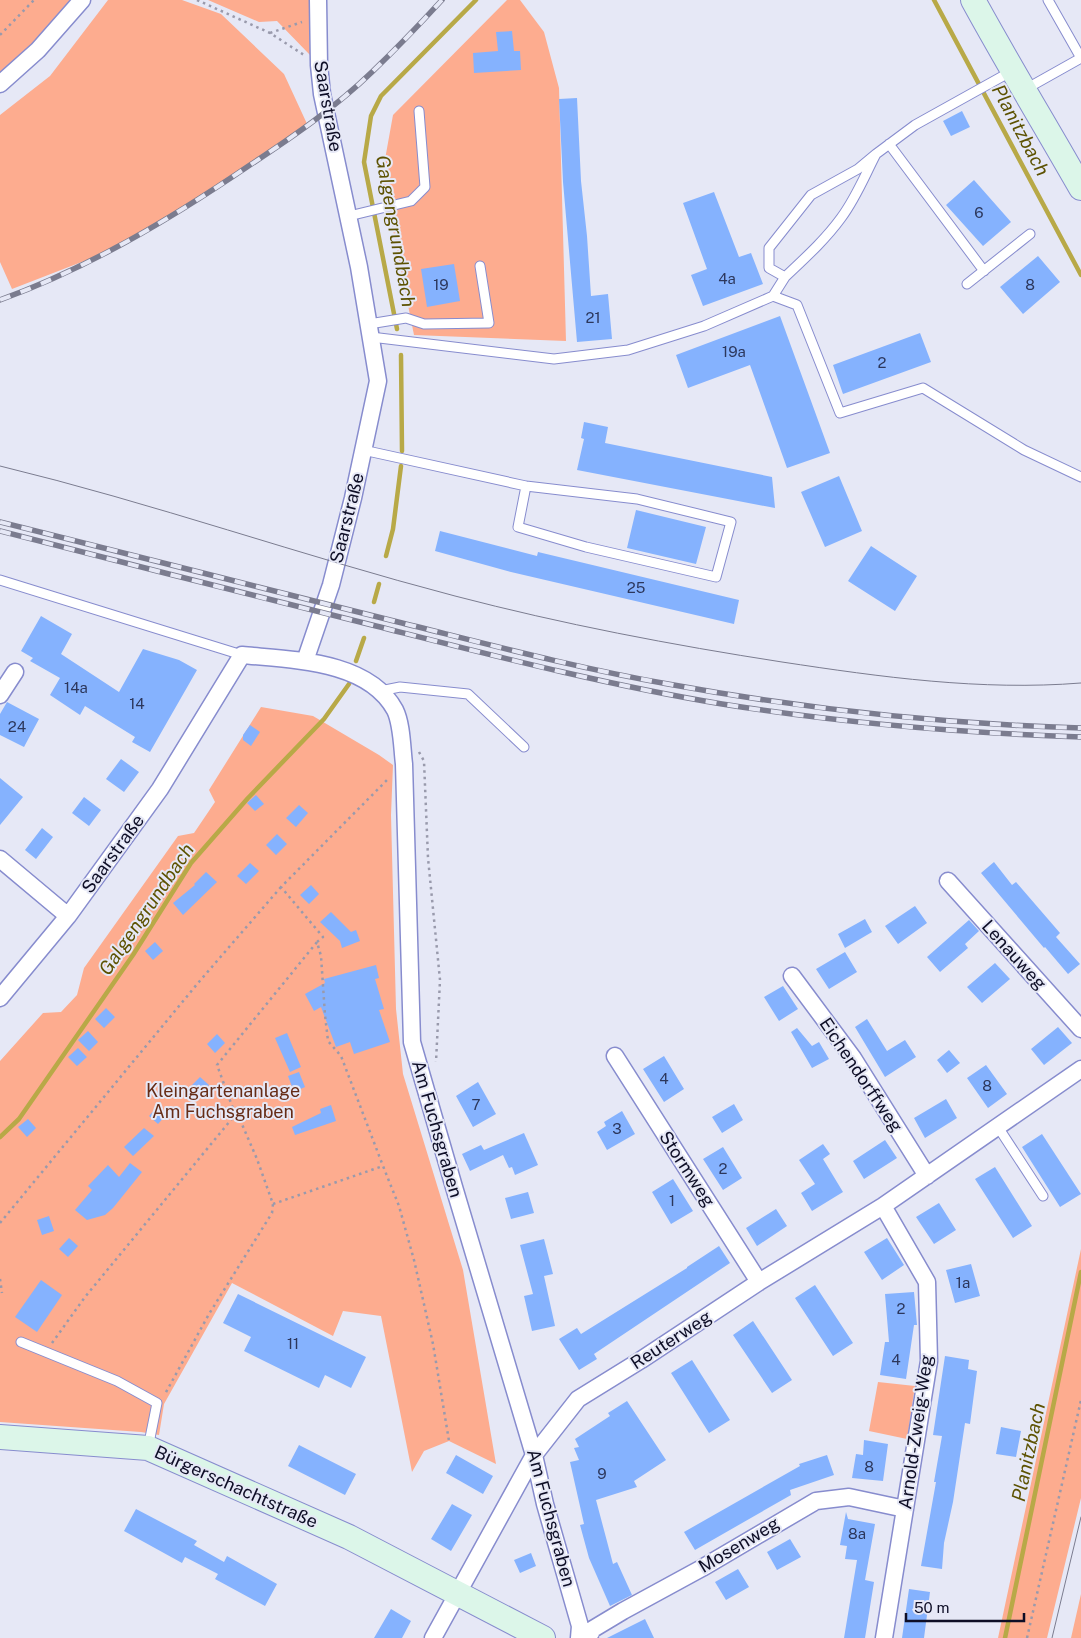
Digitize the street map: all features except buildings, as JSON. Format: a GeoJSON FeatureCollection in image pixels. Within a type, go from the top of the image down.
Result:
{"type":"FeatureCollection","features":[{"type":"Feature","properties":{"kind":"main road"},"geometry":{"type":"LineString","coordinates":[[973,0],[1002,77],[1024,90],[1081,188]]}},
{"type":"Feature","properties":{"kind":"main road","name":"Bürgerschachtstraße"},"geometry":{"type":"LineString","coordinates":[[0,1437],[148,1448],[349,1537],[457,1593]]}},
{"type":"Feature","properties":{"kind":"main road"},"geometry":{"type":"LineString","coordinates":[[457,1593],[543,1638]]}},
{"type":"Feature","properties":{"kind":"street"},"geometry":{"type":"LineString","coordinates":[[0,84],[38,50],[82,0]]}},
{"type":"Feature","properties":{"kind":"street","name":"Saarstraße"},"geometry":{"type":"LineString","coordinates":[[305,661],[330,585],[378,381],[359,267],[322,94],[319,65],[318,8]]}},
{"type":"Feature","properties":{"kind":"street"},"geometry":{"type":"LineString","coordinates":[[242,655],[305,661]]}},
{"type":"Feature","properties":{"kind":"street","name":"Saarstraße"},"geometry":{"type":"LineString","coordinates":[[0,998],[68,916],[160,790],[242,655]]}},
{"type":"Feature","properties":{"kind":"street","name":"Am Fuchsgraben"},"geometry":{"type":"LineString","coordinates":[[305,661],[362,677],[380,691],[396,712],[404,764],[412,1042],[534,1455],[545,1504],[580,1626],[579,1638]]}},
{"type":"Feature","properties":{"kind":"street"},"geometry":{"type":"LineString","coordinates":[[0,696],[15,672]]}},
{"type":"Feature","properties":{"kind":"street"},"geometry":{"type":"LineString","coordinates":[[0,859],[68,916]]}},
{"type":"Feature","properties":{"kind":"street","name":"Lenauweg"},"geometry":{"type":"LineString","coordinates":[[948,881],[1081,1030]]}},
{"type":"Feature","properties":{"kind":"street","name":"Eichendorffweg"},"geometry":{"type":"LineString","coordinates":[[792,976],[853,1058],[927,1176]]}},
{"type":"Feature","properties":{"kind":"street","name":"Stormweg"},"geometry":{"type":"LineString","coordinates":[[615,1056],[759,1282]]}},
{"type":"Feature","properties":{"kind":"street","name":"Reuterweg"},"geometry":{"type":"LineString","coordinates":[[432,1638],[534,1455],[578,1399],[759,1282],[883,1206],[1081,1069]]}},
{"type":"Feature","properties":{"kind":"street","name":"Arnold-Zweig-Weg"},"geometry":{"type":"LineString","coordinates":[[883,1206],[927,1282],[929,1361],[884,1638]]}},
{"type":"Feature","properties":{"kind":"street","name":"Mosenweg"},"geometry":{"type":"LineString","coordinates":[[588,1638],[593,1629],[816,1501],[849,1497],[905,1509]]}},
{"type":"Feature","properties":{"kind":"lane"},"geometry":{"type":"LineString","coordinates":[[1024,90],[1081,58],[1048,0]]}},
{"type":"Feature","properties":{"kind":"lane"},"geometry":{"type":"LineString","coordinates":[[786,277],[769,268],[769,248],[811,195],[858,169],[915,125],[1002,77]]}},
{"type":"Feature","properties":{"kind":"lane"},"geometry":{"type":"LineString","coordinates":[[349,216],[411,201],[424,187],[419,111]]}},
{"type":"Feature","properties":{"kind":"lane"},"geometry":{"type":"LineString","coordinates":[[889,144],[984,271]]}},
{"type":"Feature","properties":{"kind":"lane"},"geometry":{"type":"LineString","coordinates":[[370,330],[554,359],[628,350],[704,326],[773,296],[786,277],[840,220],[852,203],[876,154]]}},
{"type":"Feature","properties":{"kind":"lane"},"geometry":{"type":"LineString","coordinates":[[967,284],[1030,234]]}},
{"type":"Feature","properties":{"kind":"lane"},"geometry":{"type":"LineString","coordinates":[[370,330],[385,321],[406,318],[424,324],[488,323],[480,266]]}},
{"type":"Feature","properties":{"kind":"lane"},"geometry":{"type":"LineString","coordinates":[[773,296],[797,305],[840,414],[923,388],[1024,450],[1081,477]]}},
{"type":"Feature","properties":{"kind":"lane"},"geometry":{"type":"LineString","coordinates":[[363,450],[526,486],[637,499],[731,522],[716,576],[586,547],[518,527],[526,486]]}},
{"type":"Feature","properties":{"kind":"lane"},"geometry":{"type":"LineString","coordinates":[[0,580],[242,655]]}},
{"type":"Feature","properties":{"kind":"lane"},"geometry":{"type":"LineString","coordinates":[[380,691],[400,687],[468,694],[524,747]]}},
{"type":"Feature","properties":{"kind":"lane"},"geometry":{"type":"LineString","coordinates":[[998,1127],[1043,1196]]}},
{"type":"Feature","properties":{"kind":"lane"},"geometry":{"type":"LineString","coordinates":[[21,1342],[117,1381],[158,1402],[148,1448]]}},
{"type":"Feature","properties":{"kind":"path"},"geometry":{"type":"LineString","coordinates":[[0,35],[34,0]]}},
{"type":"Feature","properties":{"kind":"path"},"geometry":{"type":"LineString","coordinates":[[197,0],[270,32],[319,65]]}},
{"type":"Feature","properties":{"kind":"path"},"geometry":{"type":"LineString","coordinates":[[270,32],[318,8]]}},
{"type":"Feature","properties":{"kind":"path"},"geometry":{"type":"LineString","coordinates":[[415,745],[424,761],[428,858],[440,980],[435,1052],[436,1070]]}},
{"type":"Feature","properties":{"kind":"path"},"geometry":{"type":"LineString","coordinates":[[0,1224],[198,983],[281,887],[404,764]]}},
{"type":"Feature","properties":{"kind":"path"},"geometry":{"type":"LineString","coordinates":[[158,1402],[165,1395],[209,1314],[272,1213],[273,1204],[242,1122],[235,1115],[217,1064],[322,937],[281,887]]}},
{"type":"Feature","properties":{"kind":"path"},"geometry":{"type":"LineString","coordinates":[[317,942],[321,956],[328,1041],[341,1056],[399,1206],[414,1260],[433,1344],[449,1441]]}},
{"type":"Feature","properties":{"kind":"path"},"geometry":{"type":"LineString","coordinates":[[45,1352],[85,1297],[235,1115]]}},
{"type":"Feature","properties":{"kind":"path"},"geometry":{"type":"LineString","coordinates":[[273,1204],[383,1166]]}},
{"type":"Feature","properties":{"kind":"path"},"geometry":{"type":"LineString","coordinates":[[0,1279],[2,1293]]}},
{"type":"Feature","properties":{"kind":"path"},"geometry":{"type":"LineString","coordinates":[[1027,1638],[1081,1400]]}},
{"type":"Feature","properties":{"kind":"green space"},"geometry":{"type":"Polygon","coordinates":[[[0,0],[74,0],[0,81],[0,0]]]}},
{"type":"Feature","properties":{"kind":"green space"},"geometry":{"type":"Polygon","coordinates":[[[108,0],[182,0],[221,14],[284,74],[308,126],[198,200],[110,251],[12,289],[0,262],[0,115],[50,76],[108,0]]]}},
{"type":"Feature","properties":{"kind":"green space"},"geometry":{"type":"Polygon","coordinates":[[[208,0],[309,0],[310,55],[277,21],[259,22],[208,0]]]}},
{"type":"Feature","properties":{"kind":"green space"},"geometry":{"type":"Polygon","coordinates":[[[507,0],[520,0],[544,32],[559,88],[566,341],[414,335],[382,176],[393,115],[507,0]]]}},
{"type":"Feature","properties":{"kind":"green space","name":"Kleingartenanlage Am Fuchsgraben"},"geometry":{"type":"Polygon","coordinates":[[[261,707],[313,716],[393,765],[391,815],[396,1009],[403,1074],[463,1270],[496,1464],[449,1441],[424,1451],[412,1472],[381,1316],[343,1311],[333,1336],[232,1283],[164,1404],[159,1435],[141,1432],[0,1422],[0,1061],[43,1013],[61,1012],[77,995],[84,968],[178,836],[194,833],[215,802],[209,790],[261,707]]]}},
{"type":"Feature","properties":{"kind":"green space"},"geometry":{"type":"Polygon","coordinates":[[[1081,1249],[1081,1498],[1047,1638],[998,1638],[1081,1249]]]}},
{"type":"Feature","properties":{"kind":"green space"},"geometry":{"type":"Polygon","coordinates":[[[878,1382],[915,1386],[907,1439],[869,1431],[878,1382]]]}},
{"type":"Feature","properties":{"kind":"green space"},"geometry":{"type":"Polygon","coordinates":[[[1081,1594],[1081,1638],[1071,1638],[1081,1594]]]}},
{"type":"Feature","properties":{"kind":"waterway","name":"Galgengrundbach"},"geometry":{"type":"LineString","coordinates":[[397,329],[364,162],[371,116],[381,96],[476,0]]}},
{"type":"Feature","properties":{"kind":"waterway","name":"Planitzbach"},"geometry":{"type":"LineString","coordinates":[[934,0],[1081,275]]}},
{"type":"Feature","properties":{"kind":"waterway","name":"Galgengrundbach"},"geometry":{"type":"LineString","coordinates":[[401,355],[402,451]]}},
{"type":"Feature","properties":{"kind":"waterway","name":"Galgengrundbach"},"geometry":{"type":"LineString","coordinates":[[386,556],[393,529],[401,466]]}},
{"type":"Feature","properties":{"kind":"waterway","name":"Galgengrundbach"},"geometry":{"type":"LineString","coordinates":[[374,602],[379,584]]}},
{"type":"Feature","properties":{"kind":"waterway","name":"Galgengrundbach"},"geometry":{"type":"LineString","coordinates":[[356,661],[364,638]]}},
{"type":"Feature","properties":{"kind":"waterway","name":"Galgengrundbach"},"geometry":{"type":"LineString","coordinates":[[0,1137],[19,1119],[133,955],[191,863],[248,798],[324,719],[349,684]]}},
{"type":"Feature","properties":{"kind":"waterway","name":"Planitzbach"},"geometry":{"type":"LineString","coordinates":[[1005,1638],[1081,1272]]}},
{"type":"Feature","properties":{"kind":"tram line"},"geometry":{"type":"LineString","coordinates":[[0,466],[114,496],[455,596],[617,633],[819,668],[931,681],[1006,685],[1081,683]]}},
{"type":"Feature","properties":{"kind":"tram line"},"geometry":{"type":"LineString","coordinates":[[1052,1638],[1081,1517]]}},
{"type":"Feature","properties":{"kind":"railway"},"geometry":{"type":"LineString","coordinates":[[0,300],[65,273],[158,224],[218,187],[280,145],[328,110],[358,85],[400,45],[442,0]]}},
{"type":"Feature","properties":{"kind":"railway"},"geometry":{"type":"LineString","coordinates":[[0,522],[499,647],[634,678],[771,701],[874,714],[977,723],[1081,728]]}},
{"type":"Feature","properties":{"kind":"railway"},"geometry":{"type":"LineString","coordinates":[[0,531],[505,658],[592,679],[679,696],[767,711],[856,722],[946,730],[1081,737]]}}]}
